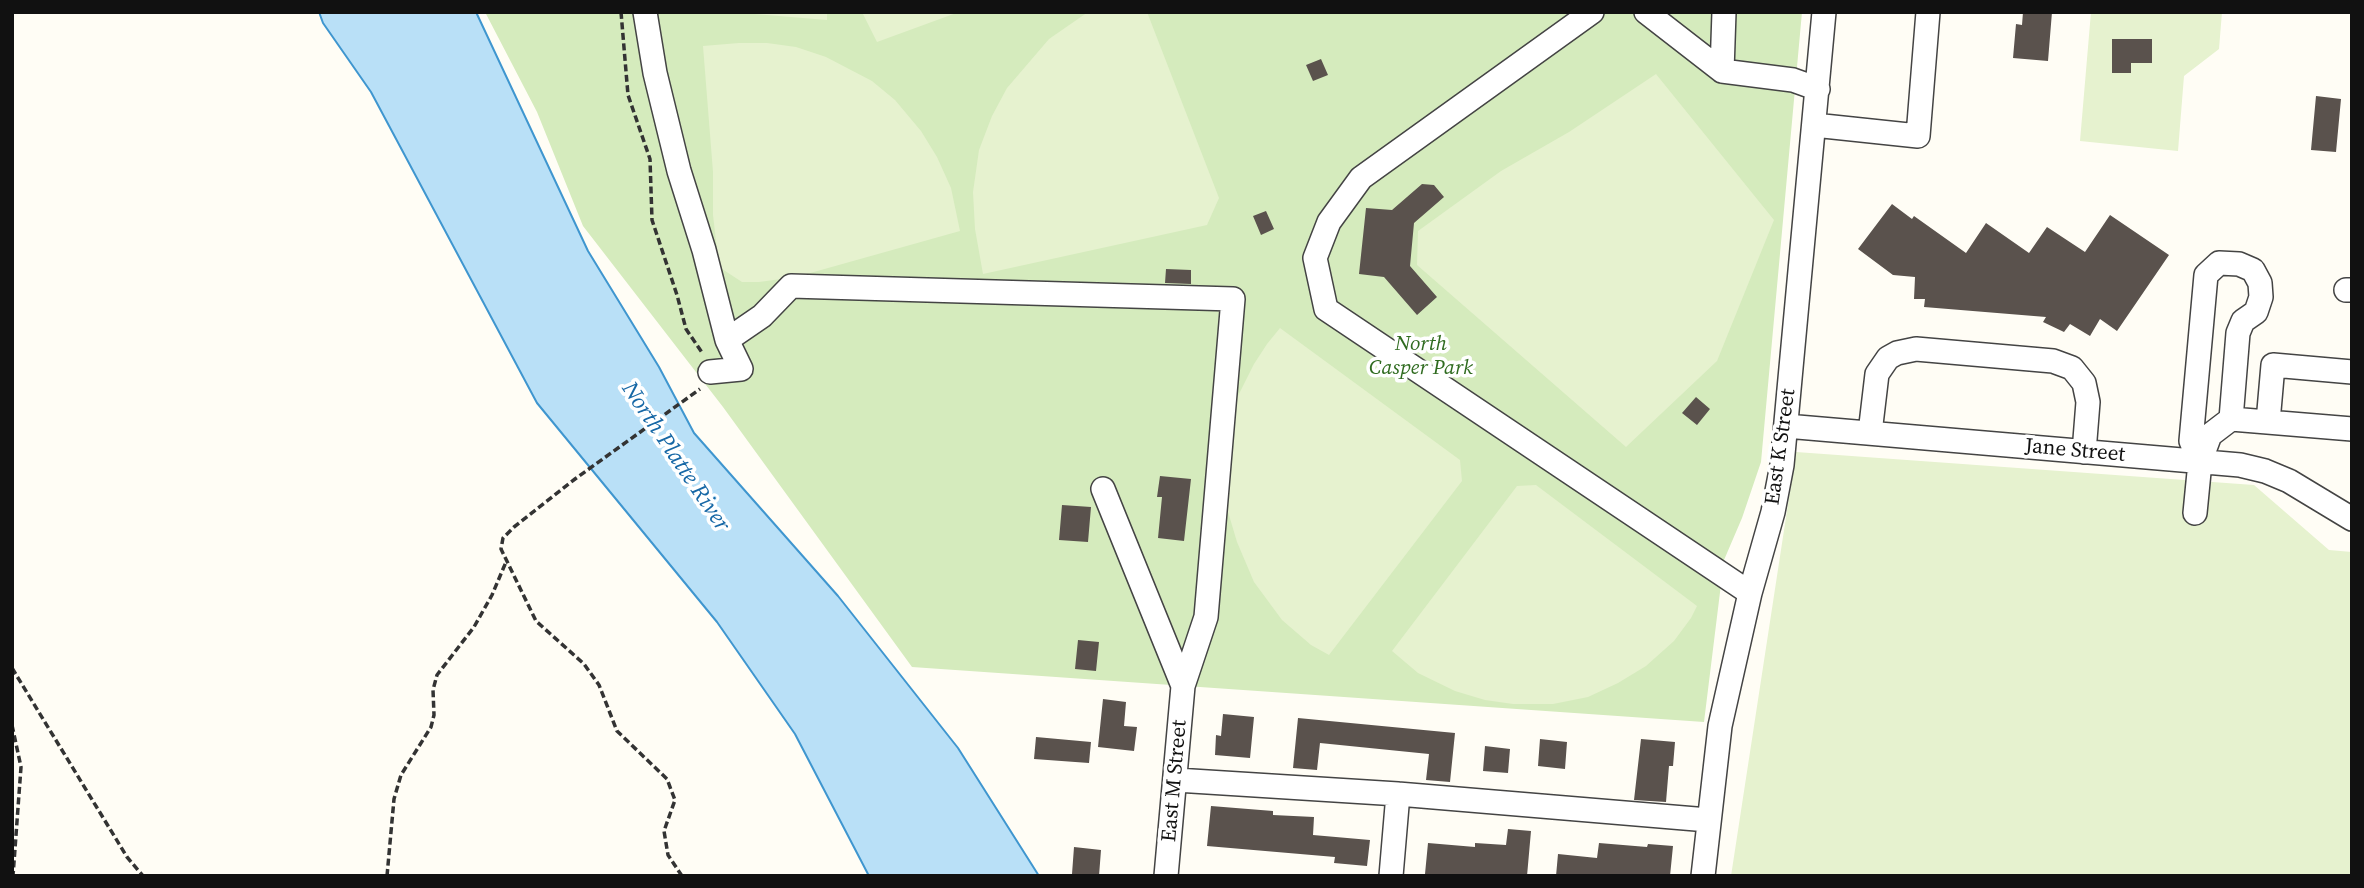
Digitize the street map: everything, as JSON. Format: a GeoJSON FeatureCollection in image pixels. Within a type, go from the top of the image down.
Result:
{"type":"FeatureCollection","features":[{"type":"Feature","properties":{"kind":"street"},"geometry":{"type":"LineString","coordinates":[[645,12],[655,73],[679,171],[704,250],[727,340],[740,369],[704,382]]}},
{"type":"Feature","properties":{"kind":"street"},"geometry":{"type":"LineString","coordinates":[[1592,12],[1362,178],[1329,222],[1315,258],[1326,309],[1750,593]]}},
{"type":"Feature","properties":{"kind":"street"},"geometry":{"type":"LineString","coordinates":[[1646,12],[1722,71],[1793,80],[1818,89]]}},
{"type":"Feature","properties":{"kind":"street"},"geometry":{"type":"LineString","coordinates":[[1722,71],[1724,12]]}},
{"type":"Feature","properties":{"kind":"street","name":"East K Street"},"geometry":{"type":"LineString","coordinates":[[1703,876],[1720,726],[1750,593],[1773,512],[1786,426],[1824,12]]}},
{"type":"Feature","properties":{"kind":"street"},"geometry":{"type":"LineString","coordinates":[[1814,125],[1918,136],[1927,12]]}},
{"type":"Feature","properties":{"kind":"street"},"geometry":{"type":"LineString","coordinates":[[2200,462],[2191,441],[2206,275],[2219,263],[2239,264],[2253,270],[2260,283],[2261,297],[2256,313],[2243,321],[2238,333],[2231,419]]}},
{"type":"Feature","properties":{"kind":"street"},"geometry":{"type":"LineString","coordinates":[[727,340],[762,316],[792,286],[1233,299],[1206,617],[1183,686]]}},
{"type":"Feature","properties":{"kind":"street"},"geometry":{"type":"LineString","coordinates":[[1870,433],[1877,374],[1881,366],[1896,353],[1916,349],[2063,363],[2079,374],[2084,383],[2088,402],[2084,452]]}},
{"type":"Feature","properties":{"kind":"street"},"geometry":{"type":"LineString","coordinates":[[2268,422],[2273,365],[2352,372]]}},
{"type":"Feature","properties":{"kind":"street"},"geometry":{"type":"LineString","coordinates":[[2195,513],[2200,462],[2210,435],[2231,419],[2352,429]]}},
{"type":"Feature","properties":{"kind":"street","name":"Jane Street"},"geometry":{"type":"LineString","coordinates":[[1786,426],[2239,465],[2265,471],[2289,481],[2350,514]]}},
{"type":"Feature","properties":{"kind":"street"},"geometry":{"type":"LineString","coordinates":[[1103,489],[1183,686]]}},
{"type":"Feature","properties":{"kind":"street","name":"East M Street"},"geometry":{"type":"LineString","coordinates":[[1166,876],[1183,686]]}},
{"type":"Feature","properties":{"kind":"street"},"geometry":{"type":"LineString","coordinates":[[1176,780],[1398,793],[1708,820]]}},
{"type":"Feature","properties":{"kind":"street"},"geometry":{"type":"LineString","coordinates":[[1391,876],[1398,793]]}},
{"type":"Feature","properties":{"kind":"path"},"geometry":{"type":"LineString","coordinates":[[621,12],[628,95],[650,159],[652,220],[686,329],[703,352],[704,382],[575,479],[503,538],[501,549],[536,621],[584,664],[599,685],[617,731],[667,779],[675,800],[664,831],[668,855],[682,876]]}},
{"type":"Feature","properties":{"kind":"path"},"geometry":{"type":"LineString","coordinates":[[387,876],[394,799],[401,775],[431,727],[434,715],[433,690],[437,675],[474,627],[492,595],[506,560]]}},
{"type":"Feature","properties":{"kind":"path"},"geometry":{"type":"LineString","coordinates":[[12,668],[127,857],[142,876]]}},
{"type":"Feature","properties":{"kind":"path"},"geometry":{"type":"LineString","coordinates":[[12,725],[21,767],[13,876]]}},
{"type":"Feature","properties":{"kind":"green space","name":"North Casper Park"},"geometry":{"type":"Polygon","coordinates":[[[485,12],[1802,12],[1761,462],[1724,560],[1704,722],[912,667],[723,407],[583,226],[537,112],[485,12]]]}},
{"type":"Feature","properties":{"kind":"green space"},"geometry":{"type":"Polygon","coordinates":[[[731,12],[827,12],[827,20],[731,12]]]}},
{"type":"Feature","properties":{"kind":"green space"},"geometry":{"type":"Polygon","coordinates":[[[862,12],[959,12],[877,42],[862,12]]]}},
{"type":"Feature","properties":{"kind":"green space"},"geometry":{"type":"Polygon","coordinates":[[[1088,12],[1147,12],[1219,198],[1207,225],[983,274],[975,229],[973,192],[979,150],[992,116],[1007,88],[1049,39],[1088,12]]]}},
{"type":"Feature","properties":{"kind":"green space"},"geometry":{"type":"Polygon","coordinates":[[[2091,12],[2222,12],[2219,49],[2184,76],[2178,151],[2080,141],[2091,12]]]}},
{"type":"Feature","properties":{"kind":"green space"},"geometry":{"type":"Polygon","coordinates":[[[739,43],[796,47],[826,57],[872,81],[895,100],[921,131],[937,157],[951,188],[960,231],[796,277],[742,282],[719,267],[713,215],[713,172],[703,46],[739,43]]]}},
{"type":"Feature","properties":{"kind":"green space"},"geometry":{"type":"Polygon","coordinates":[[[1656,74],[1774,220],[1717,361],[1626,447],[1417,265],[1418,231],[1501,171],[1569,132],[1656,74]]]}},
{"type":"Feature","properties":{"kind":"green space"},"geometry":{"type":"Polygon","coordinates":[[[1280,328],[1460,460],[1462,481],[1329,655],[1311,645],[1282,620],[1254,582],[1237,542],[1226,505],[1228,429],[1237,398],[1254,364],[1280,328]]]}},
{"type":"Feature","properties":{"kind":"green space"},"geometry":{"type":"Polygon","coordinates":[[[1796,452],[2254,485],[2329,550],[2352,552],[2352,876],[1731,876],[1796,452]]]}},
{"type":"Feature","properties":{"kind":"green space"},"geometry":{"type":"Polygon","coordinates":[[[1536,485],[1697,606],[1691,618],[1674,641],[1646,666],[1588,697],[1553,704],[1513,704],[1485,700],[1455,691],[1418,673],[1392,651],[1517,486],[1536,485]]]}},
{"type":"Feature","properties":{"kind":"water","name":"North Platte River"},"geometry":{"type":"Polygon","coordinates":[[[319,12],[476,12],[588,251],[659,367],[694,433],[838,596],[958,748],[1039,876],[869,876],[795,734],[717,622],[537,403],[371,92],[323,23],[319,12]]]}},
{"type":"Feature","properties":{"kind":"building"},"geometry":{"type":"Polygon","coordinates":[[[2023,12],[2052,12],[2048,61],[2013,58],[2016,24],[2022,25],[2023,12]]]}},
{"type":"Feature","properties":{"kind":"building"},"geometry":{"type":"Polygon","coordinates":[[[2112,39],[2152,39],[2152,63],[2131,63],[2131,73],[2112,73],[2112,39]]]}},
{"type":"Feature","properties":{"kind":"building"},"geometry":{"type":"Polygon","coordinates":[[[1321,59],[1328,75],[1313,81],[1306,65],[1321,59]]]}},
{"type":"Feature","properties":{"kind":"building"},"geometry":{"type":"Polygon","coordinates":[[[2316,96],[2341,99],[2336,152],[2311,150],[2316,96]]]}},
{"type":"Feature","properties":{"kind":"building"},"geometry":{"type":"Polygon","coordinates":[[[1422,184],[1434,185],[1444,197],[1414,223],[1410,266],[1437,297],[1417,315],[1384,277],[1359,274],[1366,208],[1392,210],[1422,184]]]}},
{"type":"Feature","properties":{"kind":"building"},"geometry":{"type":"Polygon","coordinates":[[[1892,204],[1912,219],[1914,216],[1966,253],[1986,223],[2029,253],[2047,227],[2085,252],[2110,215],[2169,255],[2117,331],[2100,319],[2090,336],[2070,324],[2064,332],[2043,322],[2046,317],[1924,307],[1925,299],[1914,299],[1915,277],[1893,275],[1858,249],[1892,204]]]}},
{"type":"Feature","properties":{"kind":"building"},"geometry":{"type":"Polygon","coordinates":[[[1266,211],[1274,229],[1261,235],[1253,216],[1266,211]]]}},
{"type":"Feature","properties":{"kind":"building"},"geometry":{"type":"Polygon","coordinates":[[[1166,269],[1191,270],[1191,284],[1165,283],[1166,269]]]}},
{"type":"Feature","properties":{"kind":"building"},"geometry":{"type":"Polygon","coordinates":[[[1696,397],[1710,409],[1697,425],[1682,413],[1696,397]]]}},
{"type":"Feature","properties":{"kind":"building"},"geometry":{"type":"Polygon","coordinates":[[[1160,476],[1191,479],[1184,541],[1158,538],[1162,497],[1157,497],[1160,476]]]}},
{"type":"Feature","properties":{"kind":"building"},"geometry":{"type":"Polygon","coordinates":[[[1062,505],[1091,507],[1088,542],[1059,540],[1062,505]]]}},
{"type":"Feature","properties":{"kind":"building"},"geometry":{"type":"Polygon","coordinates":[[[1078,640],[1099,642],[1096,671],[1075,669],[1078,640]]]}},
{"type":"Feature","properties":{"kind":"building"},"geometry":{"type":"Polygon","coordinates":[[[1103,699],[1126,702],[1124,726],[1137,727],[1134,751],[1098,747],[1103,699]]]}},
{"type":"Feature","properties":{"kind":"building"},"geometry":{"type":"Polygon","coordinates":[[[1223,714],[1254,717],[1250,758],[1215,755],[1216,735],[1221,736],[1223,714]]]}},
{"type":"Feature","properties":{"kind":"building"},"geometry":{"type":"Polygon","coordinates":[[[1298,718],[1455,733],[1450,782],[1426,780],[1429,754],[1320,743],[1317,770],[1293,768],[1298,718]]]}},
{"type":"Feature","properties":{"kind":"building"},"geometry":{"type":"Polygon","coordinates":[[[1036,737],[1091,742],[1089,763],[1034,759],[1036,737]]]}},
{"type":"Feature","properties":{"kind":"building"},"geometry":{"type":"Polygon","coordinates":[[[1540,739],[1567,742],[1565,769],[1538,766],[1540,739]]]}},
{"type":"Feature","properties":{"kind":"building"},"geometry":{"type":"Polygon","coordinates":[[[1641,739],[1675,742],[1673,766],[1669,766],[1666,802],[1634,800],[1641,739]]]}},
{"type":"Feature","properties":{"kind":"building"},"geometry":{"type":"Polygon","coordinates":[[[1485,746],[1510,749],[1508,773],[1483,771],[1485,746]]]}},
{"type":"Feature","properties":{"kind":"building"},"geometry":{"type":"Polygon","coordinates":[[[1211,806],[1273,811],[1273,815],[1314,817],[1313,835],[1370,840],[1367,866],[1334,863],[1335,857],[1207,846],[1211,806]]]}},
{"type":"Feature","properties":{"kind":"building"},"geometry":{"type":"Polygon","coordinates":[[[1508,829],[1531,831],[1527,876],[1425,874],[1428,843],[1475,847],[1475,843],[1506,845],[1508,829]]]}},
{"type":"Feature","properties":{"kind":"building"},"geometry":{"type":"Polygon","coordinates":[[[1599,843],[1673,846],[1670,876],[1556,876],[1558,854],[1597,858],[1599,843]]]}},
{"type":"Feature","properties":{"kind":"building"},"geometry":{"type":"Polygon","coordinates":[[[1074,847],[1101,850],[1099,876],[1072,874],[1074,847]]]}}]}
